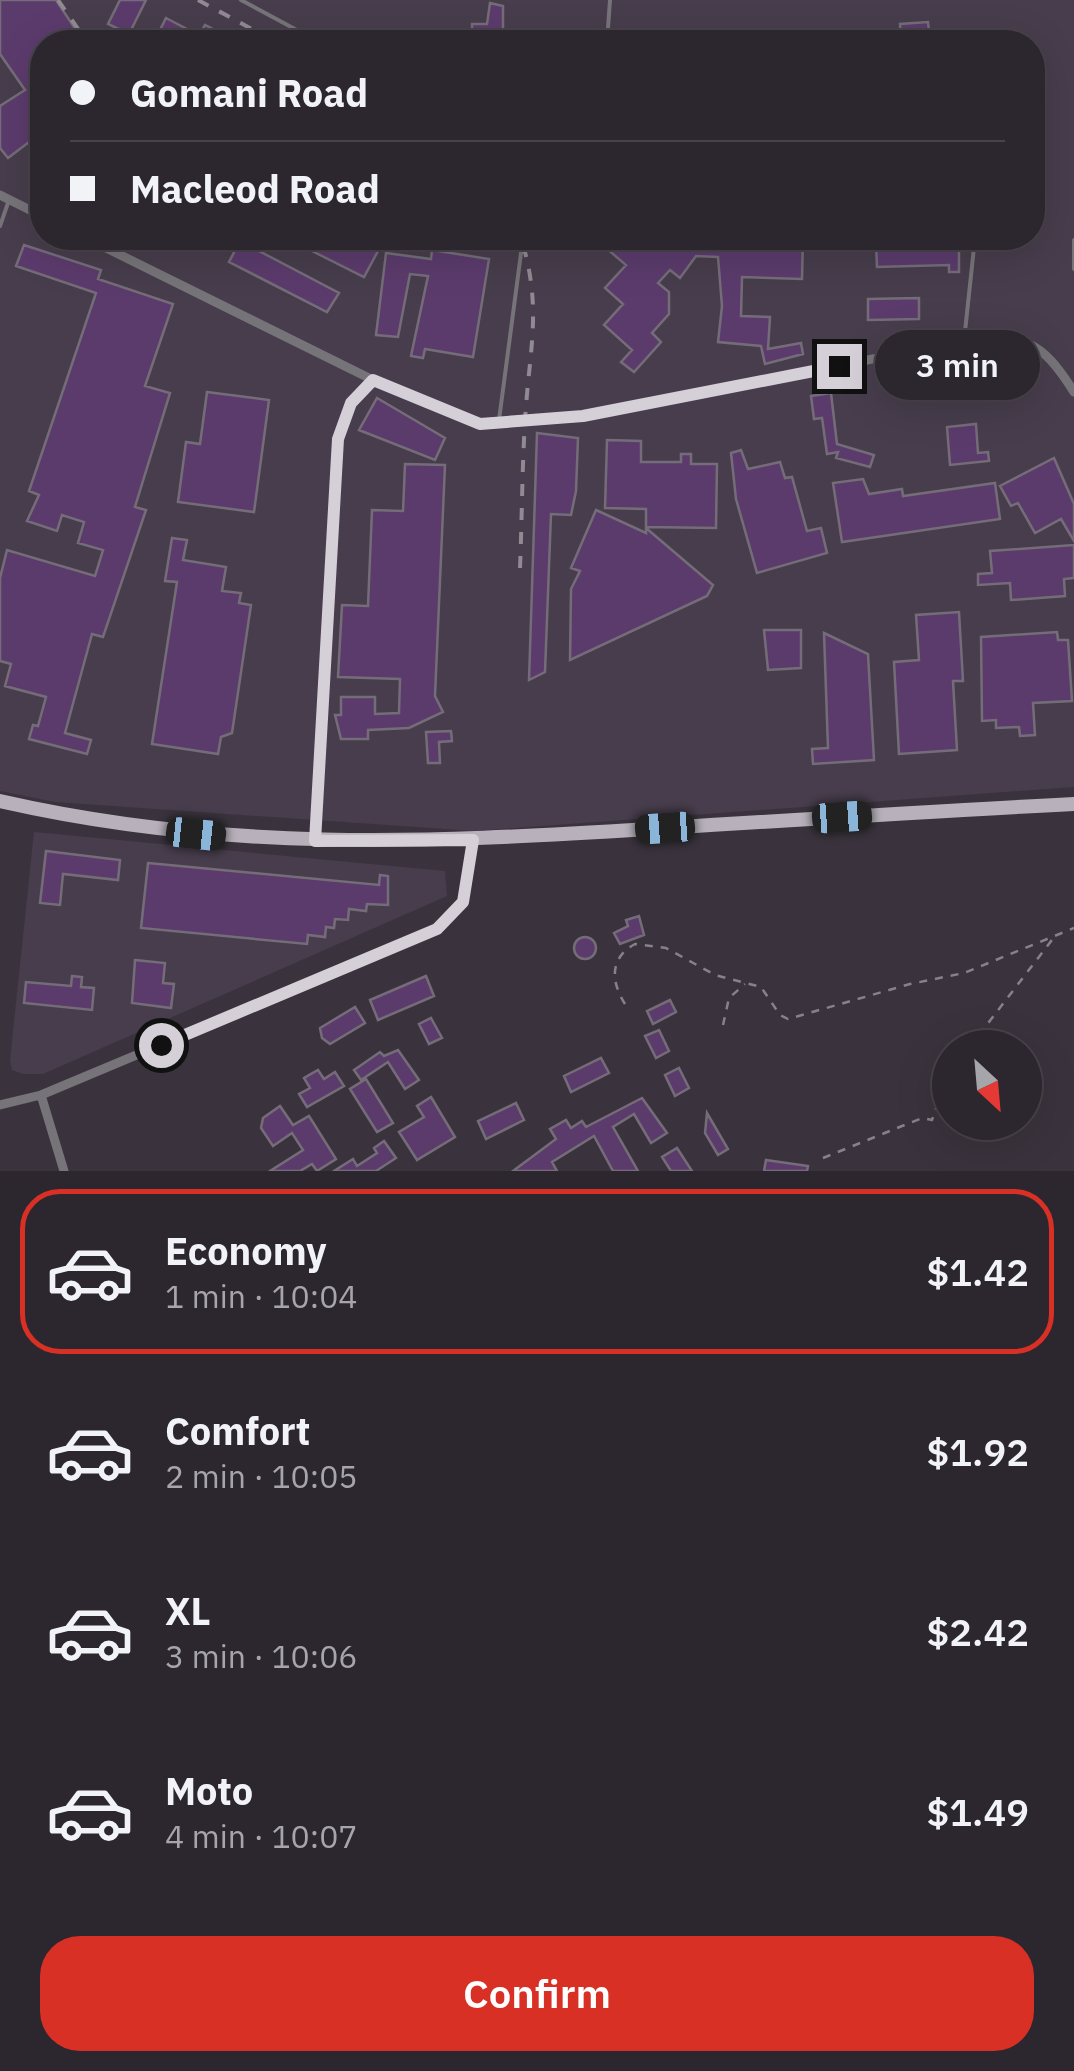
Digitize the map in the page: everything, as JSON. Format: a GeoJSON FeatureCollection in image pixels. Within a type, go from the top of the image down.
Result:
{"type":"FeatureCollection","features":[{"type":"Feature","properties":{"kind":"main road"},"geometry":{"type":"LineString","coordinates":[[0,801],[159,830],[315,841],[473,840],[1074,804]]}},
{"type":"Feature","properties":{"kind":"street"},"geometry":{"type":"LineString","coordinates":[[4,197],[30,210]]}},
{"type":"Feature","properties":{"kind":"street"},"geometry":{"type":"LineString","coordinates":[[110,250],[373,380],[480,424],[583,416],[964,341],[1004,337],[1028,341],[1044,352],[1072,386]]}},
{"type":"Feature","properties":{"kind":"street"},"geometry":{"type":"LineString","coordinates":[[1,1103],[40,1095],[437,929],[463,902],[473,840]]}},
{"type":"Feature","properties":{"kind":"street"},"geometry":{"type":"LineString","coordinates":[[40,1095],[64,1171]]}},
{"type":"Feature","properties":{"kind":"lane"},"geometry":{"type":"LineString","coordinates":[[241,0],[297,30]]}},
{"type":"Feature","properties":{"kind":"lane"},"geometry":{"type":"LineString","coordinates":[[608,30],[610,0]]}},
{"type":"Feature","properties":{"kind":"lane"},"geometry":{"type":"LineString","coordinates":[[0,226],[4,197]]}},
{"type":"Feature","properties":{"kind":"lane"},"geometry":{"type":"LineString","coordinates":[[1074,240],[1074,269]]}},
{"type":"Feature","properties":{"kind":"lane"},"geometry":{"type":"LineString","coordinates":[[498,425],[520,250]]}},
{"type":"Feature","properties":{"kind":"lane"},"geometry":{"type":"LineString","coordinates":[[964,341],[974,250]]}},
{"type":"Feature","properties":{"kind":"lane"},"geometry":{"type":"LineString","coordinates":[[315,841],[338,439],[351,403],[373,380]]}},
{"type":"Feature","properties":{"kind":"path"},"geometry":{"type":"LineString","coordinates":[[625,1004],[614,970],[620,955],[635,944],[666,948],[716,975],[746,983],[769,994],[783,1018],[796,1019],[864,996],[964,974],[1074,928]]}},
{"type":"Feature","properties":{"kind":"path"},"geometry":{"type":"LineString","coordinates":[[983,1030],[1056,935]]}},
{"type":"Feature","properties":{"kind":"path"},"geometry":{"type":"LineString","coordinates":[[722,1025],[729,998],[746,983]]}},
{"type":"Feature","properties":{"kind":"path"},"geometry":{"type":"LineString","coordinates":[[823,1158],[922,1118],[932,1120]]}},
{"type":"Feature","properties":{"kind":"shaded area"},"geometry":{"type":"Polygon","coordinates":[[[0,0],[1074,0],[1074,787],[474,831],[55,802],[0,791],[0,0]]]}},
{"type":"Feature","properties":{"kind":"shaded area"},"geometry":{"type":"Polygon","coordinates":[[[34,832],[445,871],[447,896],[43,1074],[23,1074],[12,1070],[10,1060],[34,832]]]}},
{"type":"Feature","properties":{"kind":"building"},"geometry":{"type":"Polygon","coordinates":[[[0,0],[56,0],[76,30],[30,30],[30,141],[8,158],[0,148],[0,106],[25,90],[0,54],[0,0]]]}},
{"type":"Feature","properties":{"kind":"building"},"geometry":{"type":"Polygon","coordinates":[[[120,0],[146,0],[131,30],[108,24],[120,0]]]}},
{"type":"Feature","properties":{"kind":"building"},"geometry":{"type":"Polygon","coordinates":[[[490,3],[503,6],[503,30],[472,30],[472,24],[487,24],[490,3]]]}},
{"type":"Feature","properties":{"kind":"building"},"geometry":{"type":"Polygon","coordinates":[[[166,18],[189,30],[160,30],[166,18]]]}},
{"type":"Feature","properties":{"kind":"building"},"geometry":{"type":"Polygon","coordinates":[[[928,22],[929,30],[900,30],[900,24],[928,22]]]}},
{"type":"Feature","properties":{"kind":"building"},"geometry":{"type":"Polygon","coordinates":[[[24,245],[101,270],[98,279],[173,304],[145,386],[170,393],[135,507],[146,510],[103,637],[92,634],[65,733],[91,740],[87,754],[29,739],[33,725],[38,726],[46,697],[5,686],[11,664],[0,661],[0,578],[7,550],[95,576],[103,550],[78,543],[84,522],[62,515],[57,531],[27,521],[39,495],[29,491],[96,293],[16,266],[24,245]]]}},
{"type":"Feature","properties":{"kind":"building"},"geometry":{"type":"Polygon","coordinates":[[[235,250],[257,250],[339,293],[327,312],[229,262],[235,250]]]}},
{"type":"Feature","properties":{"kind":"building"},"geometry":{"type":"Polygon","coordinates":[[[310,250],[379,250],[364,277],[310,250]]]}},
{"type":"Feature","properties":{"kind":"building"},"geometry":{"type":"Polygon","coordinates":[[[432,250],[489,259],[473,357],[425,349],[423,358],[411,356],[428,276],[410,274],[398,337],[376,335],[386,253],[431,259],[432,250]]]}},
{"type":"Feature","properties":{"kind":"building"},"geometry":{"type":"Polygon","coordinates":[[[608,250],[803,250],[802,279],[742,277],[741,316],[770,317],[768,349],[801,343],[803,354],[765,364],[761,346],[718,342],[722,306],[718,257],[696,256],[680,278],[670,270],[658,283],[669,292],[669,314],[652,333],[661,342],[634,372],[621,362],[632,350],[604,325],[623,304],[605,288],[626,265],[608,250]]]}},
{"type":"Feature","properties":{"kind":"building"},"geometry":{"type":"Polygon","coordinates":[[[876,250],[959,250],[959,272],[949,272],[949,265],[877,267],[876,250]]]}},
{"type":"Feature","properties":{"kind":"building"},"geometry":{"type":"Polygon","coordinates":[[[919,298],[919,319],[868,320],[868,299],[919,298]]]}},
{"type":"Feature","properties":{"kind":"building"},"geometry":{"type":"Polygon","coordinates":[[[207,392],[269,400],[254,512],[178,502],[186,442],[200,444],[207,392]]]}},
{"type":"Feature","properties":{"kind":"building"},"geometry":{"type":"Polygon","coordinates":[[[831,393],[837,444],[874,455],[870,467],[836,458],[838,452],[827,454],[822,418],[814,419],[811,396],[831,393]]]}},
{"type":"Feature","properties":{"kind":"building"},"geometry":{"type":"Polygon","coordinates":[[[377,398],[445,438],[435,460],[359,430],[377,398]]]}},
{"type":"Feature","properties":{"kind":"building"},"geometry":{"type":"Polygon","coordinates":[[[976,424],[978,453],[988,452],[989,461],[950,465],[947,427],[976,424]]]}},
{"type":"Feature","properties":{"kind":"building"},"geometry":{"type":"Polygon","coordinates":[[[537,433],[578,438],[571,515],[551,514],[545,672],[529,680],[537,433]]]}},
{"type":"Feature","properties":{"kind":"building"},"geometry":{"type":"Polygon","coordinates":[[[607,440],[641,441],[641,462],[681,462],[681,454],[691,454],[691,464],[717,464],[716,528],[646,527],[646,509],[605,508],[607,440]]]}},
{"type":"Feature","properties":{"kind":"building"},"geometry":{"type":"Polygon","coordinates":[[[741,450],[748,469],[780,462],[785,478],[792,477],[807,531],[821,528],[827,553],[757,573],[736,499],[731,453],[741,450]]]}},
{"type":"Feature","properties":{"kind":"building"},"geometry":{"type":"Polygon","coordinates":[[[1054,458],[1074,504],[1074,541],[1061,519],[1035,533],[1018,503],[1011,506],[1000,486],[1054,458]]]}},
{"type":"Feature","properties":{"kind":"building"},"geometry":{"type":"Polygon","coordinates":[[[405,464],[445,465],[435,696],[443,712],[409,728],[368,730],[368,739],[341,739],[335,715],[341,715],[341,697],[375,697],[375,714],[399,713],[400,679],[338,677],[342,605],[368,606],[372,510],[403,511],[405,464]]]}},
{"type":"Feature","properties":{"kind":"building"},"geometry":{"type":"Polygon","coordinates":[[[863,479],[869,494],[902,489],[903,496],[995,483],[1000,519],[842,542],[833,483],[863,479]]]}},
{"type":"Feature","properties":{"kind":"building"},"geometry":{"type":"Polygon","coordinates":[[[596,510],[646,533],[646,528],[713,585],[707,596],[570,660],[571,589],[580,571],[571,568],[596,510]]]}},
{"type":"Feature","properties":{"kind":"building"},"geometry":{"type":"Polygon","coordinates":[[[172,538],[187,540],[183,560],[226,567],[222,591],[241,593],[239,603],[251,605],[232,733],[221,737],[218,754],[152,744],[177,582],[165,581],[172,538]]]}},
{"type":"Feature","properties":{"kind":"building"},"geometry":{"type":"Polygon","coordinates":[[[1074,545],[1074,578],[1064,579],[1065,596],[1011,600],[1010,583],[978,585],[978,574],[992,573],[990,551],[1074,545]]]}},
{"type":"Feature","properties":{"kind":"building"},"geometry":{"type":"Polygon","coordinates":[[[959,612],[963,681],[953,681],[957,750],[899,754],[894,662],[919,660],[916,615],[959,612]]]}},
{"type":"Feature","properties":{"kind":"building"},"geometry":{"type":"Polygon","coordinates":[[[764,630],[801,630],[801,668],[768,670],[764,630]]]}},
{"type":"Feature","properties":{"kind":"building"},"geometry":{"type":"Polygon","coordinates":[[[1057,632],[1058,640],[1068,640],[1072,701],[1033,703],[1035,735],[1020,736],[1019,727],[996,728],[996,720],[982,721],[981,637],[1057,632]]]}},
{"type":"Feature","properties":{"kind":"building"},"geometry":{"type":"Polygon","coordinates":[[[824,633],[868,654],[874,760],[813,764],[812,749],[828,748],[824,633]]]}},
{"type":"Feature","properties":{"kind":"building"},"geometry":{"type":"Polygon","coordinates":[[[451,731],[452,741],[439,742],[440,763],[428,763],[426,732],[451,731]]]}},
{"type":"Feature","properties":{"kind":"building"},"geometry":{"type":"Polygon","coordinates":[[[46,851],[120,860],[118,880],[63,874],[60,905],[40,903],[46,851]]]}},
{"type":"Feature","properties":{"kind":"building"},"geometry":{"type":"Polygon","coordinates":[[[148,863],[379,885],[380,875],[388,876],[388,905],[367,904],[366,911],[349,909],[348,920],[335,919],[334,928],[326,927],[325,937],[308,935],[307,944],[141,928],[148,863]]]}},
{"type":"Feature","properties":{"kind":"building"},"geometry":{"type":"Polygon","coordinates":[[[639,916],[644,935],[620,944],[614,933],[628,926],[626,920],[639,916]]]}},
{"type":"Feature","properties":{"kind":"building"},"geometry":{"type":"Polygon","coordinates":[[[585,937],[593,940],[593,956],[585,959],[577,956],[574,948],[577,940],[585,937]]]}},
{"type":"Feature","properties":{"kind":"building"},"geometry":{"type":"Polygon","coordinates":[[[135,960],[165,963],[163,983],[174,984],[171,1008],[132,1003],[135,960]]]}},
{"type":"Feature","properties":{"kind":"building"},"geometry":{"type":"Polygon","coordinates":[[[72,976],[82,977],[81,987],[94,988],[92,1010],[24,1003],[26,982],[71,986],[72,976]]]}},
{"type":"Feature","properties":{"kind":"building"},"geometry":{"type":"Polygon","coordinates":[[[426,976],[434,996],[378,1020],[370,1000],[426,976]]]}},
{"type":"Feature","properties":{"kind":"building"},"geometry":{"type":"Polygon","coordinates":[[[670,1000],[676,1012],[653,1024],[647,1011],[670,1000]]]}},
{"type":"Feature","properties":{"kind":"building"},"geometry":{"type":"Polygon","coordinates":[[[355,1007],[365,1023],[330,1044],[322,1038],[320,1028],[355,1007]]]}},
{"type":"Feature","properties":{"kind":"building"},"geometry":{"type":"Polygon","coordinates":[[[431,1018],[442,1038],[429,1044],[419,1024],[431,1018]]]}},
{"type":"Feature","properties":{"kind":"building"},"geometry":{"type":"Polygon","coordinates":[[[659,1030],[669,1051],[656,1058],[645,1036],[659,1030]]]}},
{"type":"Feature","properties":{"kind":"building"},"geometry":{"type":"Polygon","coordinates":[[[398,1050],[419,1080],[405,1089],[388,1062],[361,1080],[354,1070],[380,1052],[384,1056],[398,1050]]]}},
{"type":"Feature","properties":{"kind":"building"},"geometry":{"type":"Polygon","coordinates":[[[601,1058],[609,1073],[571,1092],[564,1076],[601,1058]]]}},
{"type":"Feature","properties":{"kind":"building"},"geometry":{"type":"Polygon","coordinates":[[[679,1068],[689,1088],[675,1096],[665,1075],[679,1068]]]}},
{"type":"Feature","properties":{"kind":"building"},"geometry":{"type":"Polygon","coordinates":[[[318,1070],[324,1079],[335,1072],[344,1086],[307,1107],[299,1094],[310,1088],[304,1078],[318,1070]]]}},
{"type":"Feature","properties":{"kind":"building"},"geometry":{"type":"Polygon","coordinates":[[[366,1079],[393,1123],[377,1132],[350,1089],[366,1079]]]}},
{"type":"Feature","properties":{"kind":"building"},"geometry":{"type":"Polygon","coordinates":[[[431,1097],[455,1137],[417,1160],[399,1132],[424,1117],[417,1106],[431,1097]]]}},
{"type":"Feature","properties":{"kind":"building"},"geometry":{"type":"Polygon","coordinates":[[[642,1098],[667,1133],[651,1143],[634,1114],[613,1127],[638,1171],[613,1171],[594,1136],[552,1162],[557,1171],[513,1171],[556,1139],[550,1129],[566,1120],[571,1128],[582,1121],[586,1127],[642,1098]]]}},
{"type":"Feature","properties":{"kind":"building"},"geometry":{"type":"Polygon","coordinates":[[[516,1103],[524,1120],[486,1139],[478,1121],[516,1103]]]}},
{"type":"Feature","properties":{"kind":"building"},"geometry":{"type":"Polygon","coordinates":[[[280,1106],[293,1125],[309,1116],[336,1159],[317,1171],[312,1164],[300,1171],[270,1171],[303,1150],[292,1133],[273,1146],[261,1128],[263,1118],[280,1106]]]}},
{"type":"Feature","properties":{"kind":"building"},"geometry":{"type":"Polygon","coordinates":[[[707,1113],[728,1149],[718,1155],[705,1133],[707,1113]]]}},
{"type":"Feature","properties":{"kind":"building"},"geometry":{"type":"Polygon","coordinates":[[[384,1141],[396,1158],[376,1171],[334,1171],[353,1159],[357,1166],[377,1153],[374,1148],[384,1141]]]}},
{"type":"Feature","properties":{"kind":"building"},"geometry":{"type":"Polygon","coordinates":[[[677,1148],[692,1171],[671,1171],[662,1157],[677,1148]]]}},
{"type":"Feature","properties":{"kind":"building"},"geometry":{"type":"Polygon","coordinates":[[[766,1160],[808,1166],[807,1171],[764,1171],[766,1160]]]}},
{"type":"Feature","properties":{"kind":"railway"},"geometry":{"type":"LineString","coordinates":[[58,0],[79,30]]}},
{"type":"Feature","properties":{"kind":"railway"},"geometry":{"type":"LineString","coordinates":[[198,0],[254,30]]}},
{"type":"Feature","properties":{"kind":"railway"},"geometry":{"type":"LineString","coordinates":[[520,568],[524,439],[533,329],[524,250]]}},
{"type":"Feature","properties":{"kind":"route"},"geometry":{"type":"LineString","coordinates":[[161,1045],[437,929],[449,920],[466,893],[473,840],[315,841],[338,439],[351,403],[373,380],[480,424],[498,425],[583,416],[839,366]]}}]}
